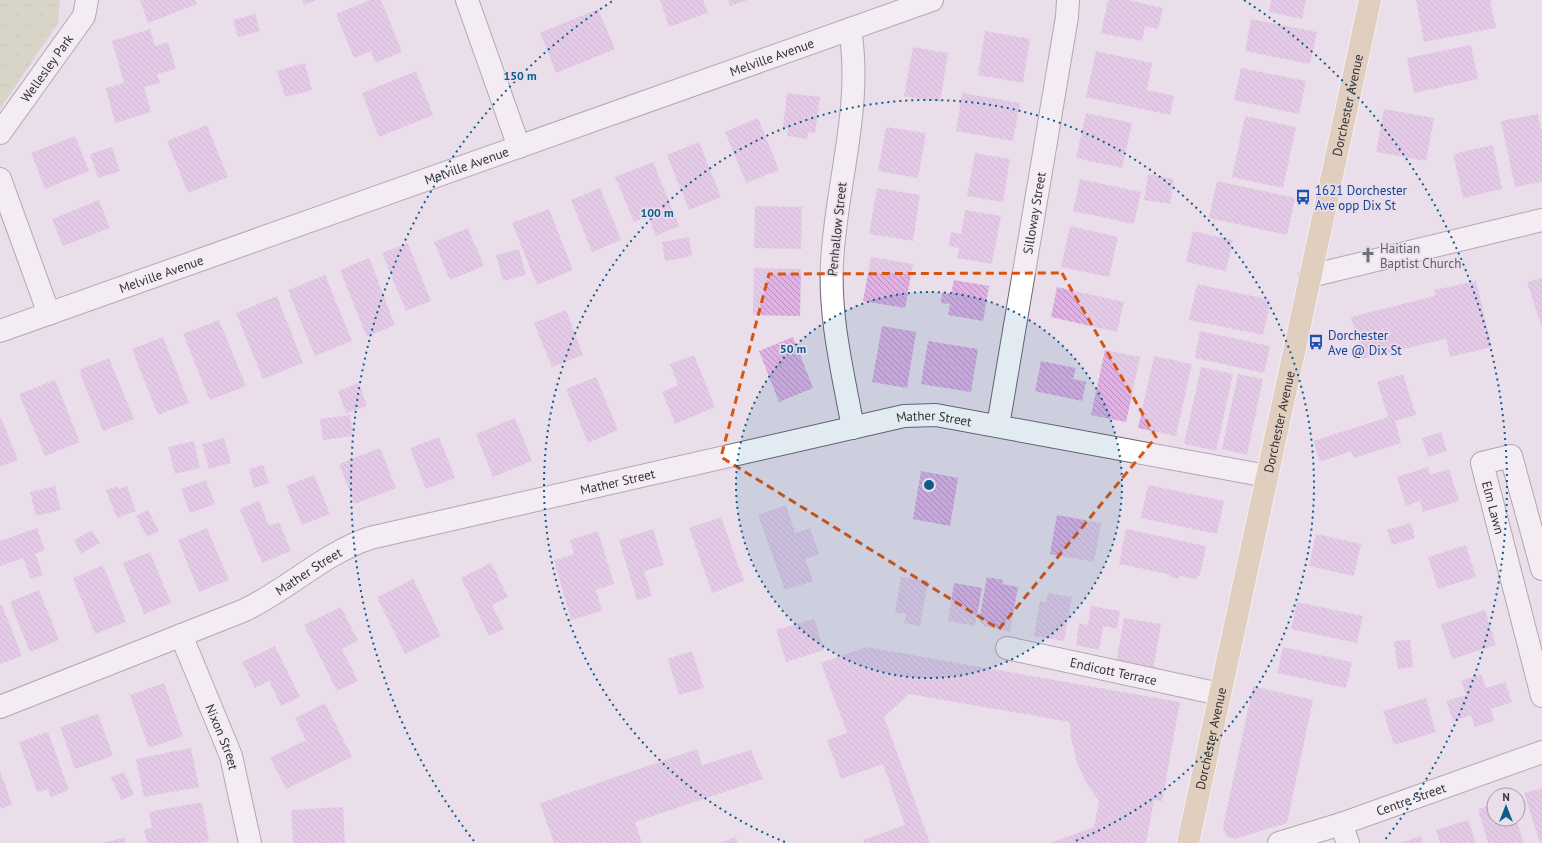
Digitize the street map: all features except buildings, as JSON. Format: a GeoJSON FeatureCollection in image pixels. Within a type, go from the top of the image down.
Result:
{"type":"FeatureCollection","features":[{"type":"Feature","properties":{"kind":"main road","name":"Dorchester Avenue"},"geometry":{"type":"LineString","coordinates":[[1188,843],[1370,0]]}},
{"type":"Feature","properties":{"kind":"street","name":"Wellesley Park"},"geometry":{"type":"LineString","coordinates":[[0,133],[84,16],[87,0]]}},
{"type":"Feature","properties":{"kind":"street"},"geometry":{"type":"LineString","coordinates":[[467,0],[519,147]]}},
{"type":"Feature","properties":{"kind":"street","name":"Melville Avenue"},"geometry":{"type":"LineString","coordinates":[[0,331],[932,0]]}},
{"type":"Feature","properties":{"kind":"street","name":"Silloway Street"},"geometry":{"type":"LineString","coordinates":[[998,426],[1067,17],[1068,0]]}},
{"type":"Feature","properties":{"kind":"street","name":"Penhallow Street"},"geometry":{"type":"LineString","coordinates":[[850,29],[854,62],[853,94],[833,248],[831,295],[834,329],[853,428]]}},
{"type":"Feature","properties":{"kind":"street"},"geometry":{"type":"LineString","coordinates":[[0,179],[49,314]]}},
{"type":"Feature","properties":{"kind":"street"},"geometry":{"type":"LineString","coordinates":[[1310,276],[1542,220]]}},
{"type":"Feature","properties":{"kind":"street","name":"Mather Street"},"geometry":{"type":"LineString","coordinates":[[0,707],[259,603],[348,547],[370,538],[904,416],[925,415],[998,426],[1267,476]]}},
{"type":"Feature","properties":{"kind":"street","name":"Elm Lawn"},"geometry":{"type":"LineString","coordinates":[[1542,569],[1511,456],[1482,462],[1542,696]]}},
{"type":"Feature","properties":{"kind":"street"},"geometry":{"type":"LineString","coordinates":[[1511,577],[1542,569]]}},
{"type":"Feature","properties":{"kind":"street","name":"Nixon Street"},"geometry":{"type":"LineString","coordinates":[[181,635],[231,756],[250,843]]}},
{"type":"Feature","properties":{"kind":"street","name":"Endicott Terrace"},"geometry":{"type":"LineString","coordinates":[[1007,648],[1220,694]]}},
{"type":"Feature","properties":{"kind":"street","name":"Centre Street"},"geometry":{"type":"LineString","coordinates":[[1279,843],[1344,833],[1542,752]]}},
{"type":"Feature","properties":{"kind":"highlighted area"},"geometry":{"type":"Polygon","coordinates":[[[1062,273],[1156,437],[999,629],[721,457],[769,274],[1062,273]]]}},
{"type":"Feature","properties":{"kind":"green space"},"geometry":{"type":"Polygon","coordinates":[[[0,0],[60,0],[58,23],[0,109],[0,0]]]}},
{"type":"Feature","properties":{"kind":"place","name":"1621 Dorchester Ave opp Dix St"},"geometry":{"type":"Point","coordinates":[1303,197]}},
{"type":"Feature","properties":{"kind":"place","name":"Haitian Baptist Church"},"geometry":{"type":"Point","coordinates":[1368,255]}},
{"type":"Feature","properties":{"kind":"place","name":"Dorchester Ave @ Dix St"},"geometry":{"type":"Point","coordinates":[1316,342]}}]}
